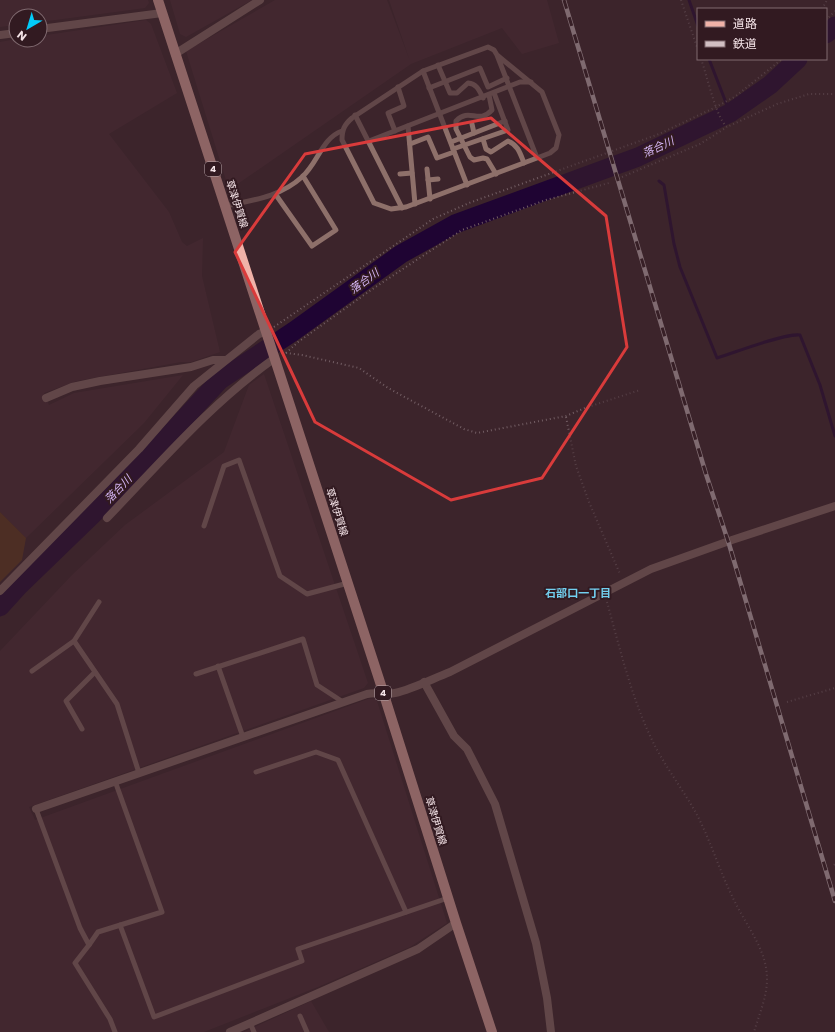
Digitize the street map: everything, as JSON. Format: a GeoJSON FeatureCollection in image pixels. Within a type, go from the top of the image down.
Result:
{"type":"FeatureCollection","features":[{"type":"Feature","properties":{"kind":"main road","name":"草津伊賀線"},"geometry":{"type":"LineString","coordinates":[[158,0],[348,583],[492,1032]]}},
{"type":"Feature","properties":{"kind":"street"},"geometry":{"type":"LineString","coordinates":[[175,54],[260,0]]}},
{"type":"Feature","properties":{"kind":"street"},"geometry":{"type":"LineString","coordinates":[[48,28],[162,13]]}},
{"type":"Feature","properties":{"kind":"street"},"geometry":{"type":"LineString","coordinates":[[0,591],[140,449],[194,386],[259,334],[267,334]]}},
{"type":"Feature","properties":{"kind":"street"},"geometry":{"type":"LineString","coordinates":[[107,518],[218,403],[274,356]]}},
{"type":"Feature","properties":{"kind":"street"},"geometry":{"type":"LineString","coordinates":[[46,398],[72,387],[191,367],[213,360],[225,360]]}},
{"type":"Feature","properties":{"kind":"street"},"geometry":{"type":"LineString","coordinates":[[36,809],[367,694],[394,693],[424,682],[450,672],[624,583],[677,559],[835,506]]}},
{"type":"Feature","properties":{"kind":"street"},"geometry":{"type":"LineString","coordinates":[[424,682],[454,736],[467,749],[495,804],[536,943],[547,998],[551,1032]]}},
{"type":"Feature","properties":{"kind":"street"},"geometry":{"type":"LineString","coordinates":[[230,1032],[418,949],[456,923]]}},
{"type":"Feature","properties":{"kind":"lane"},"geometry":{"type":"LineString","coordinates":[[497,55],[542,92],[559,135],[556,148],[550,153],[430,199],[402,208],[391,209],[374,203],[342,140],[342,131],[346,123],[355,115],[398,87],[424,71],[484,47],[488,47],[494,50],[497,55],[511,87],[536,158]]}},
{"type":"Feature","properties":{"kind":"lane"},"geometry":{"type":"LineString","coordinates":[[438,65],[450,93],[457,93],[468,83],[479,88],[483,98]]}},
{"type":"Feature","properties":{"kind":"lane"},"geometry":{"type":"LineString","coordinates":[[429,88],[480,68],[488,87],[507,78]]}},
{"type":"Feature","properties":{"kind":"lane"},"geometry":{"type":"LineString","coordinates":[[424,71],[429,88],[467,184]]}},
{"type":"Feature","properties":{"kind":"lane"},"geometry":{"type":"LineString","coordinates":[[369,141],[483,98],[520,82],[531,82]]}},
{"type":"Feature","properties":{"kind":"lane"},"geometry":{"type":"LineString","coordinates":[[395,131],[388,113],[404,106],[398,87]]}},
{"type":"Feature","properties":{"kind":"lane"},"geometry":{"type":"LineString","coordinates":[[410,144],[428,137],[437,158],[465,145],[508,130],[505,120],[492,94]]}},
{"type":"Feature","properties":{"kind":"lane"},"geometry":{"type":"LineString","coordinates":[[492,94],[492,110],[486,117],[477,118],[469,114],[462,116],[456,122],[456,129],[462,138],[470,157],[474,160],[483,158],[487,159],[496,174]]}},
{"type":"Feature","properties":{"kind":"lane"},"geometry":{"type":"LineString","coordinates":[[355,115],[402,208]]}},
{"type":"Feature","properties":{"kind":"lane"},"geometry":{"type":"LineString","coordinates":[[451,142],[505,120]]}},
{"type":"Feature","properties":{"kind":"lane"},"geometry":{"type":"LineString","coordinates":[[472,124],[474,133]]}},
{"type":"Feature","properties":{"kind":"lane"},"geometry":{"type":"LineString","coordinates":[[408,126],[415,204]]}},
{"type":"Feature","properties":{"kind":"lane"},"geometry":{"type":"LineString","coordinates":[[225,206],[276,195],[303,176],[332,134],[342,131]]}},
{"type":"Feature","properties":{"kind":"lane"},"geometry":{"type":"LineString","coordinates":[[483,139],[486,149],[491,152],[508,141],[514,144],[519,149],[524,163]]}},
{"type":"Feature","properties":{"kind":"lane"},"geometry":{"type":"LineString","coordinates":[[427,169],[430,199]]}},
{"type":"Feature","properties":{"kind":"lane"},"geometry":{"type":"LineString","coordinates":[[400,174],[412,173]]}},
{"type":"Feature","properties":{"kind":"lane"},"geometry":{"type":"LineString","coordinates":[[276,195],[312,246],[336,230],[303,176]]}},
{"type":"Feature","properties":{"kind":"lane"},"geometry":{"type":"LineString","coordinates":[[428,180],[438,179]]}},
{"type":"Feature","properties":{"kind":"lane"},"geometry":{"type":"LineString","coordinates":[[204,526],[224,466],[239,460],[280,576],[307,594],[348,583]]}},
{"type":"Feature","properties":{"kind":"lane"},"geometry":{"type":"LineString","coordinates":[[32,671],[74,641],[99,602]]}},
{"type":"Feature","properties":{"kind":"lane"},"geometry":{"type":"LineString","coordinates":[[196,674],[303,639],[317,684],[343,702]]}},
{"type":"Feature","properties":{"kind":"lane"},"geometry":{"type":"LineString","coordinates":[[74,641],[117,704],[139,773]]}},
{"type":"Feature","properties":{"kind":"lane"},"geometry":{"type":"LineString","coordinates":[[218,666],[243,737]]}},
{"type":"Feature","properties":{"kind":"lane"},"geometry":{"type":"LineString","coordinates":[[82,729],[66,701],[95,672]]}},
{"type":"Feature","properties":{"kind":"lane"},"geometry":{"type":"LineString","coordinates":[[256,772],[316,752],[338,760],[406,912]]}},
{"type":"Feature","properties":{"kind":"lane"},"geometry":{"type":"LineString","coordinates":[[115,781],[162,912],[98,932],[75,963],[110,1019],[115,1032]]}},
{"type":"Feature","properties":{"kind":"lane"},"geometry":{"type":"LineString","coordinates":[[36,809],[80,928],[89,945]]}},
{"type":"Feature","properties":{"kind":"lane"},"geometry":{"type":"LineString","coordinates":[[120,926],[154,1017],[302,961],[298,949],[448,898]]}},
{"type":"Feature","properties":{"kind":"lane"},"geometry":{"type":"LineString","coordinates":[[300,1016],[307,1032]]}},
{"type":"Feature","properties":{"kind":"lane"},"geometry":{"type":"LineString","coordinates":[[250,1023],[254,1032]]}},
{"type":"Feature","properties":{"kind":"path"},"geometry":{"type":"LineString","coordinates":[[681,0],[697,47]]}},
{"type":"Feature","properties":{"kind":"path"},"geometry":{"type":"LineString","coordinates":[[827,19],[835,11]]}},
{"type":"Feature","properties":{"kind":"path"},"geometry":{"type":"LineString","coordinates":[[701,60],[717,113],[727,127]]}},
{"type":"Feature","properties":{"kind":"path"},"geometry":{"type":"LineString","coordinates":[[267,334],[286,319],[433,219],[469,203],[659,134],[736,96],[781,60]]}},
{"type":"Feature","properties":{"kind":"path"},"geometry":{"type":"LineString","coordinates":[[622,177],[700,144],[727,127],[777,104],[809,94],[835,94]]}},
{"type":"Feature","properties":{"kind":"path"},"geometry":{"type":"LineString","coordinates":[[286,353],[298,342],[371,290],[462,230],[546,200],[609,183]]}},
{"type":"Feature","properties":{"kind":"path"},"geometry":{"type":"LineString","coordinates":[[274,356],[286,353],[359,368],[388,388],[464,430],[477,434],[566,416],[585,408],[640,390]]}},
{"type":"Feature","properties":{"kind":"path"},"geometry":{"type":"LineString","coordinates":[[566,416],[576,466],[589,502],[624,583]]}},
{"type":"Feature","properties":{"kind":"path"},"geometry":{"type":"LineString","coordinates":[[604,593],[628,678],[641,716],[653,742],[696,813],[734,901],[758,944],[764,962],[767,979],[765,994],[754,1032]]}},
{"type":"Feature","properties":{"kind":"path"},"geometry":{"type":"LineString","coordinates":[[787,702],[835,688]]}},
{"type":"Feature","properties":{"kind":"highlighted area"},"geometry":{"type":"Polygon","coordinates":[[[491,118],[606,216],[627,347],[542,478],[451,500],[315,422],[235,252],[305,154],[491,118]]]}},
{"type":"Feature","properties":{"kind":"shaded area"},"geometry":{"type":"Polygon","coordinates":[[[0,0],[148,0],[149,3],[145,8],[48,21],[48,8],[8,8],[8,26],[0,27],[0,0]]]}},
{"type":"Feature","properties":{"kind":"shaded area"},"geometry":{"type":"Polygon","coordinates":[[[170,0],[252,0],[186,37],[180,34],[170,0]]]}},
{"type":"Feature","properties":{"kind":"shaded area"},"geometry":{"type":"Polygon","coordinates":[[[275,0],[387,0],[410,61],[389,0],[547,0],[559,43],[522,54],[502,28],[411,64],[229,190],[186,51],[275,0]]]}},
{"type":"Feature","properties":{"kind":"shaded area"},"geometry":{"type":"Polygon","coordinates":[[[146,20],[151,24],[177,93],[109,134],[169,212],[182,242],[187,246],[203,238],[202,276],[220,352],[191,362],[181,362],[77,381],[44,393],[49,405],[74,393],[183,375],[144,423],[26,538],[0,512],[0,42],[8,40],[8,48],[48,48],[48,35],[146,20]]]}},
{"type":"Feature","properties":{"kind":"shaded area"},"geometry":{"type":"Polygon","coordinates":[[[264,374],[368,683],[364,688],[29,807],[35,820],[368,699],[376,698],[447,923],[410,947],[318,987],[204,1032],[0,1032],[0,651],[72,575],[125,525],[224,452],[249,385],[264,374]]]}},
{"type":"Feature","properties":{"kind":"shaded area"},"geometry":{"type":"Polygon","coordinates":[[[0,512],[26,538],[22,560],[0,582],[0,512]]]}},
{"type":"Feature","properties":{"kind":"shaded area"},"geometry":{"type":"Polygon","coordinates":[[[311,1001],[329,1032],[244,1032],[311,1001]]]}},
{"type":"Feature","properties":{"kind":"waterway"},"geometry":{"type":"LineString","coordinates":[[689,0],[697,23]]}},
{"type":"Feature","properties":{"kind":"waterway","name":"落合川"},"geometry":{"type":"LineString","coordinates":[[827,33],[835,26]]}},
{"type":"Feature","properties":{"kind":"waterway"},"geometry":{"type":"LineString","coordinates":[[709,60],[730,113]]}},
{"type":"Feature","properties":{"kind":"waterway","name":"落合川"},"geometry":{"type":"LineString","coordinates":[[0,607],[19,586],[115,493],[220,380],[294,331],[401,254],[455,224],[638,157],[730,113],[770,85],[797,60]]}},
{"type":"Feature","properties":{"kind":"waterway"},"geometry":{"type":"LineString","coordinates":[[659,181],[664,185],[674,244],[680,267],[717,358],[771,340],[800,335],[820,385],[835,436]]}},
{"type":"Feature","properties":{"kind":"railway"},"geometry":{"type":"LineString","coordinates":[[564,0],[706,474],[729,544],[835,901]]}},
{"type":"Feature","properties":{"kind":"district","name":"石部口一丁目"},"geometry":{"type":"Point","coordinates":[578,593]}}]}
